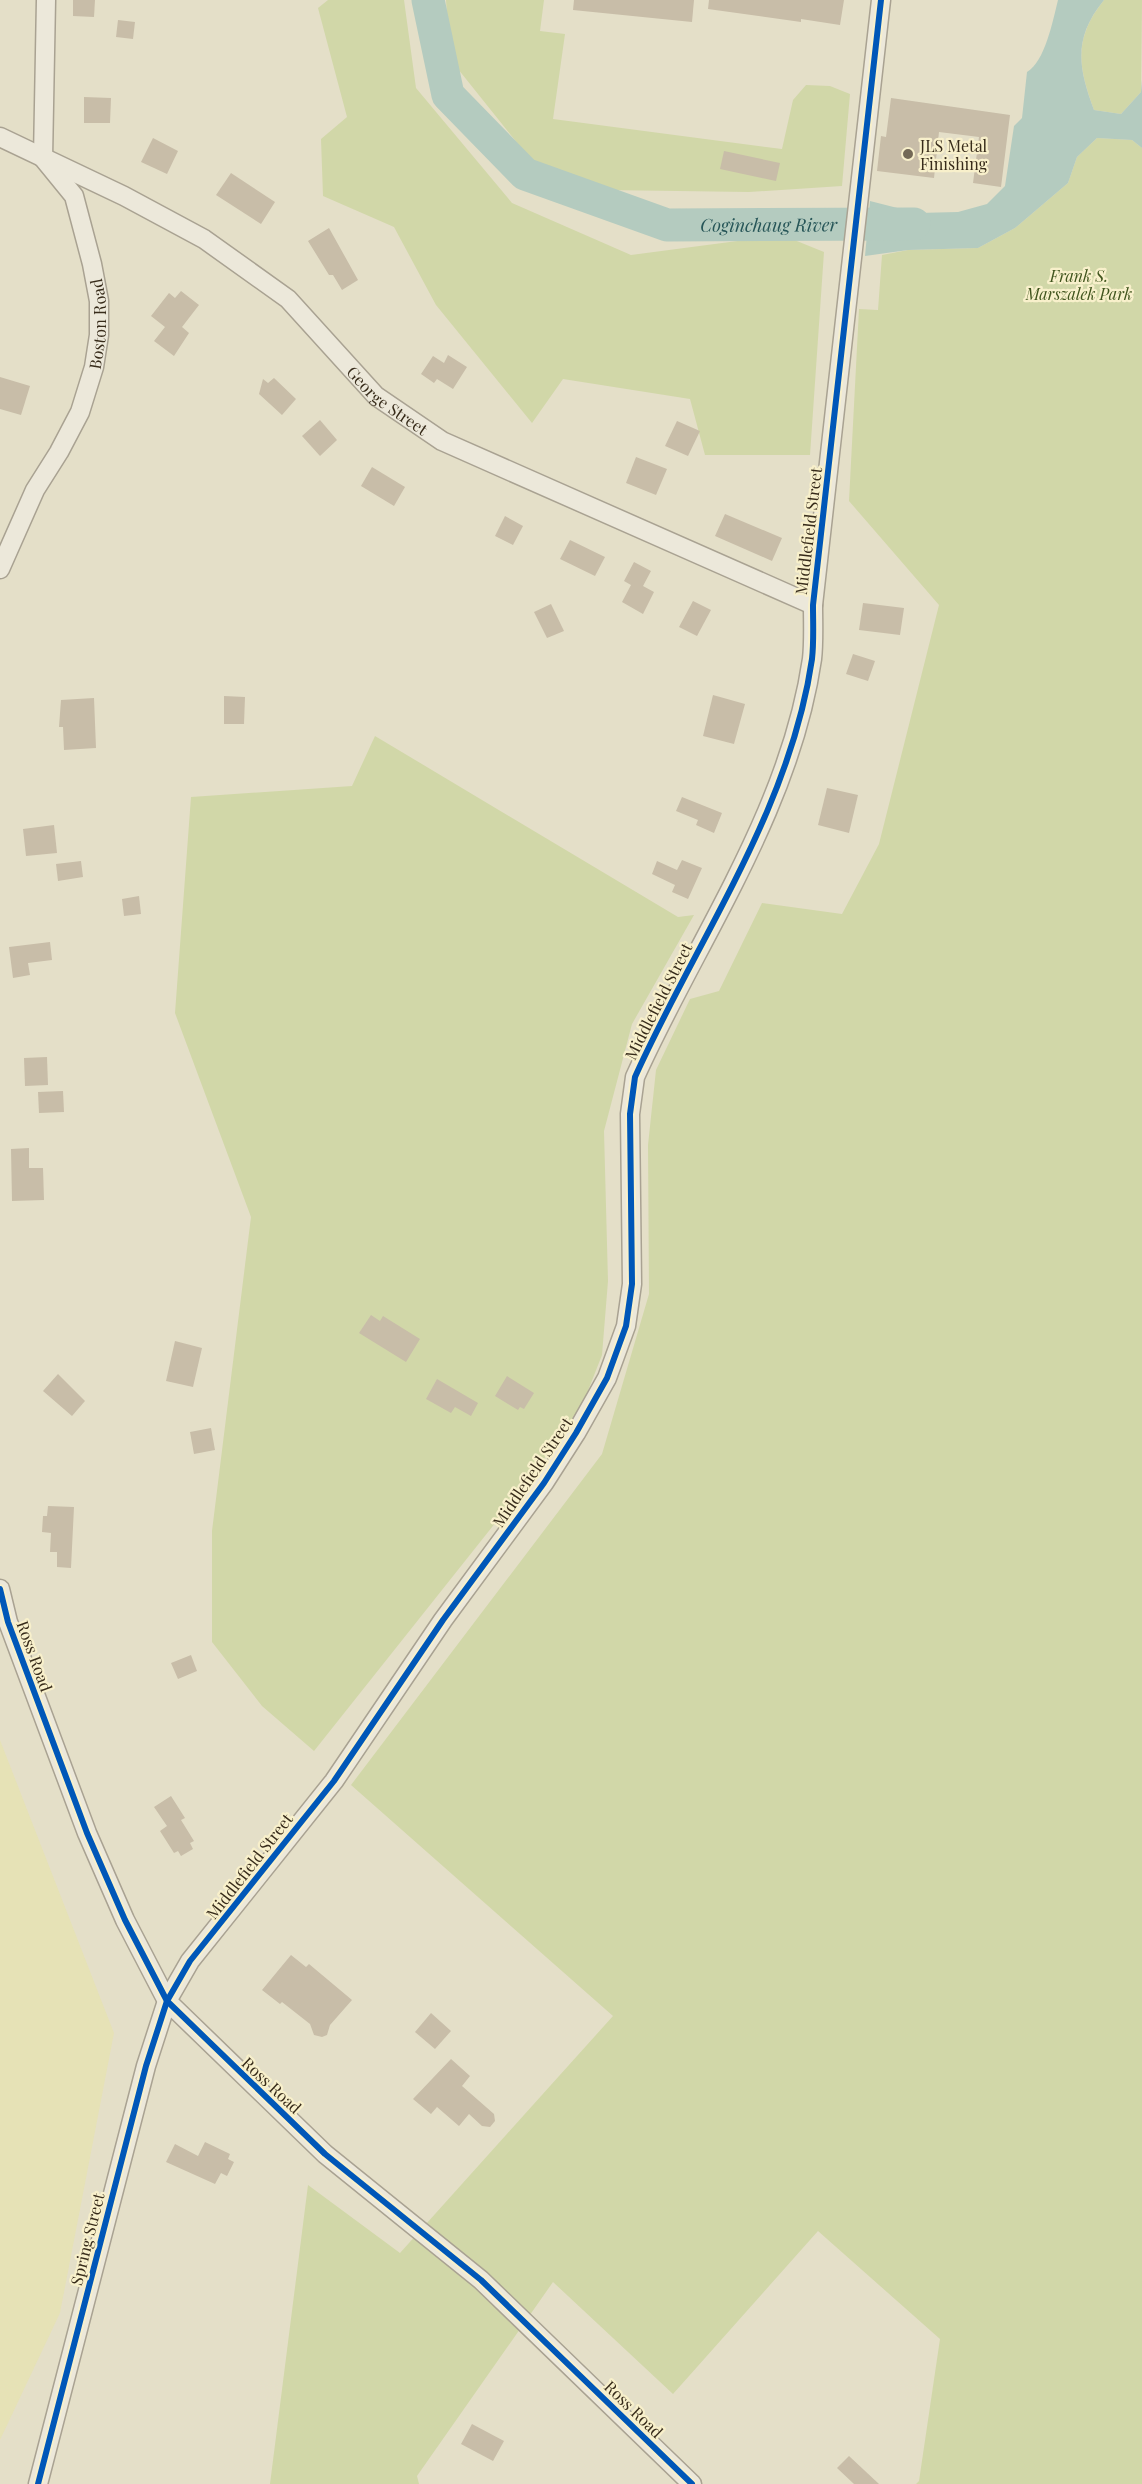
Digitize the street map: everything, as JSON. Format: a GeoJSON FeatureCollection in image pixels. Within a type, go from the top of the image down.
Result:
{"type":"FeatureCollection","features":[{"type":"Feature","properties":{"kind":"street"},"geometry":{"type":"LineString","coordinates":[[43,158],[46,0]]}},
{"type":"Feature","properties":{"kind":"street","name":"Middlefield Street"},"geometry":{"type":"LineString","coordinates":[[167,2001],[190,1961],[334,1781],[443,1620],[544,1483],[607,1378],[626,1326],[632,1284],[630,1114],[635,1077],[720,910],[782,771],[798,721],[812,659],[813,605],[881,0]]}},
{"type":"Feature","properties":{"kind":"street","name":"George Street"},"geometry":{"type":"LineString","coordinates":[[0,137],[124,196],[204,239],[288,299],[376,396],[442,441],[813,605]]}},
{"type":"Feature","properties":{"kind":"street","name":"Boston Road"},"geometry":{"type":"LineString","coordinates":[[0,569],[35,490],[60,453],[80,412],[94,367],[99,335],[99,301],[74,196],[43,158]]}},
{"type":"Feature","properties":{"kind":"street","name":"Ross Road"},"geometry":{"type":"LineString","coordinates":[[0,1589],[8,1622],[87,1833],[125,1920],[167,2001],[325,2154],[481,2280],[692,2484]]}},
{"type":"Feature","properties":{"kind":"street","name":"Spring Street"},"geometry":{"type":"LineString","coordinates":[[38,2484],[146,2067],[167,2001]]}},
{"type":"Feature","properties":{"kind":"shaded area"},"geometry":{"type":"Polygon","coordinates":[[[1058,0],[1104,0],[1087,27],[1083,40],[1081,53],[1084,80],[1094,110],[1121,114],[1141,92],[1142,80],[1142,148],[1132,140],[1097,138],[1077,157],[1068,183],[1015,228],[978,248],[908,250],[865,256],[870,201],[917,213],[958,212],[987,204],[1005,186],[1014,126],[1022,118],[1027,72],[1039,59],[1043,50],[1058,0]]]}},
{"type":"Feature","properties":{"kind":"shaded area"},"geometry":{"type":"Polygon","coordinates":[[[0,1740],[114,2033],[60,2313],[0,2440],[0,1740]]]}},
{"type":"Feature","properties":{"kind":"green space"},"geometry":{"type":"Polygon","coordinates":[[[328,0],[404,0],[416,88],[512,203],[631,255],[782,235],[824,252],[810,455],[705,455],[690,399],[563,379],[532,423],[436,305],[394,227],[323,196],[321,139],[347,117],[318,8],[328,0]]]}},
{"type":"Feature","properties":{"kind":"green space"},"geometry":{"type":"Polygon","coordinates":[[[446,0],[544,0],[540,31],[565,34],[553,119],[782,149],[793,100],[806,85],[830,86],[850,94],[842,186],[749,192],[606,190],[534,164],[450,59],[446,0]]]}},
{"type":"Feature","properties":{"kind":"green space"},"geometry":{"type":"Polygon","coordinates":[[[1104,0],[1142,0],[1141,92],[1121,114],[1094,110],[1084,80],[1081,53],[1083,40],[1087,27],[1104,0]]]}},
{"type":"Feature","properties":{"kind":"green space","name":"Frank S. Marszalek Park"},"geometry":{"type":"Polygon","coordinates":[[[1097,138],[1132,140],[1142,148],[1142,2484],[916,2484],[919,2481],[940,2339],[818,2231],[673,2394],[553,2282],[417,2476],[419,2484],[270,2484],[308,2185],[400,2253],[613,2016],[351,1785],[602,1454],[649,1294],[648,1145],[656,1070],[690,999],[719,991],[762,903],[842,914],[879,844],[939,605],[849,501],[859,309],[878,310],[882,255],[908,250],[978,248],[1015,228],[1068,183],[1077,157],[1097,138]]]}},
{"type":"Feature","properties":{"kind":"green space"},"geometry":{"type":"Polygon","coordinates":[[[375,736],[678,917],[694,915],[632,1024],[604,1131],[608,1281],[602,1355],[580,1411],[500,1517],[314,1751],[262,1706],[212,1642],[212,1531],[251,1217],[175,1013],[191,797],[352,786],[375,736]]]}},
{"type":"Feature","properties":{"kind":"building"},"geometry":{"type":"Polygon","coordinates":[[[73,0],[95,0],[94,17],[73,16],[73,0]]]}},
{"type":"Feature","properties":{"kind":"building"},"geometry":{"type":"Polygon","coordinates":[[[574,0],[694,0],[692,22],[573,10],[574,0]]]}},
{"type":"Feature","properties":{"kind":"building"},"geometry":{"type":"Polygon","coordinates":[[[709,0],[844,0],[840,25],[708,9],[709,0]]]}},
{"type":"Feature","properties":{"kind":"building"},"geometry":{"type":"Polygon","coordinates":[[[118,20],[135,22],[133,39],[116,37],[118,20]]]}},
{"type":"Feature","properties":{"kind":"building"},"geometry":{"type":"Polygon","coordinates":[[[84,97],[111,98],[110,123],[84,123],[84,97]]]}},
{"type":"Feature","properties":{"kind":"building"},"geometry":{"type":"Polygon","coordinates":[[[891,98],[1010,115],[1001,187],[973,183],[979,137],[939,132],[934,178],[877,171],[881,136],[886,137],[891,98]]]}},
{"type":"Feature","properties":{"kind":"building"},"geometry":{"type":"Polygon","coordinates":[[[153,138],[178,151],[167,174],[141,162],[153,138]]]}},
{"type":"Feature","properties":{"kind":"building"},"geometry":{"type":"Polygon","coordinates":[[[724,151],[780,163],[776,181],[720,169],[724,151]]]}},
{"type":"Feature","properties":{"kind":"building"},"geometry":{"type":"Polygon","coordinates":[[[231,173],[275,202],[261,224],[216,195],[231,173]]]}},
{"type":"Feature","properties":{"kind":"building"},"geometry":{"type":"Polygon","coordinates":[[[329,228],[358,280],[342,290],[333,275],[329,275],[308,241],[329,228]]]}},
{"type":"Feature","properties":{"kind":"building"},"geometry":{"type":"Polygon","coordinates":[[[181,291],[199,305],[182,327],[189,333],[174,356],[154,341],[165,327],[151,316],[169,293],[175,298],[181,291]]]}},
{"type":"Feature","properties":{"kind":"building"},"geometry":{"type":"Polygon","coordinates":[[[448,355],[467,367],[453,389],[437,379],[434,383],[421,374],[433,356],[444,363],[448,355]]]}},
{"type":"Feature","properties":{"kind":"building"},"geometry":{"type":"Polygon","coordinates":[[[0,377],[30,386],[21,415],[0,409],[0,377]]]}},
{"type":"Feature","properties":{"kind":"building"},"geometry":{"type":"Polygon","coordinates":[[[274,378],[296,399],[282,415],[259,394],[263,379],[268,383],[274,378]]]}},
{"type":"Feature","properties":{"kind":"building"},"geometry":{"type":"Polygon","coordinates":[[[320,420],[337,440],[320,456],[302,436],[320,420]]]}},
{"type":"Feature","properties":{"kind":"building"},"geometry":{"type":"Polygon","coordinates":[[[677,421],[700,431],[688,456],[665,446],[677,421]]]}},
{"type":"Feature","properties":{"kind":"building"},"geometry":{"type":"Polygon","coordinates":[[[636,457],[667,469],[656,495],[626,483],[636,457]]]}},
{"type":"Feature","properties":{"kind":"building"},"geometry":{"type":"Polygon","coordinates":[[[372,467],[405,487],[394,506],[361,486],[372,467]]]}},
{"type":"Feature","properties":{"kind":"building"},"geometry":{"type":"Polygon","coordinates":[[[725,514],[782,538],[772,561],[715,536],[725,514]]]}},
{"type":"Feature","properties":{"kind":"building"},"geometry":{"type":"Polygon","coordinates":[[[505,516],[523,526],[513,545],[495,536],[505,516]]]}},
{"type":"Feature","properties":{"kind":"building"},"geometry":{"type":"Polygon","coordinates":[[[570,540],[605,557],[595,576],[560,559],[570,540]]]}},
{"type":"Feature","properties":{"kind":"building"},"geometry":{"type":"Polygon","coordinates":[[[634,562],[651,571],[643,586],[654,592],[643,614],[622,602],[631,585],[624,581],[634,562]]]}},
{"type":"Feature","properties":{"kind":"building"},"geometry":{"type":"Polygon","coordinates":[[[693,601],[711,610],[697,636],[679,627],[693,601]]]}},
{"type":"Feature","properties":{"kind":"building"},"geometry":{"type":"Polygon","coordinates":[[[863,603],[904,608],[900,635],[859,630],[863,603]]]}},
{"type":"Feature","properties":{"kind":"building"},"geometry":{"type":"Polygon","coordinates":[[[551,604],[564,631],[547,638],[534,612],[551,604]]]}},
{"type":"Feature","properties":{"kind":"building"},"geometry":{"type":"Polygon","coordinates":[[[853,654],[875,661],[868,681],[846,674],[853,654]]]}},
{"type":"Feature","properties":{"kind":"building"},"geometry":{"type":"Polygon","coordinates":[[[713,695],[745,704],[734,744],[703,736],[713,695]]]}},
{"type":"Feature","properties":{"kind":"building"},"geometry":{"type":"Polygon","coordinates":[[[224,696],[245,697],[244,724],[224,724],[224,696]]]}},
{"type":"Feature","properties":{"kind":"building"},"geometry":{"type":"Polygon","coordinates":[[[94,698],[96,748],[64,750],[63,727],[59,727],[61,700],[94,698]]]}},
{"type":"Feature","properties":{"kind":"building"},"geometry":{"type":"Polygon","coordinates":[[[827,788],[858,795],[849,833],[818,825],[827,788]]]}},
{"type":"Feature","properties":{"kind":"building"},"geometry":{"type":"Polygon","coordinates":[[[682,797],[722,813],[714,833],[696,825],[698,820],[676,811],[682,797]]]}},
{"type":"Feature","properties":{"kind":"building"},"geometry":{"type":"Polygon","coordinates":[[[54,825],[57,853],[26,856],[23,829],[54,825]]]}},
{"type":"Feature","properties":{"kind":"building"},"geometry":{"type":"Polygon","coordinates":[[[682,860],[702,868],[688,899],[672,892],[675,885],[652,874],[657,861],[677,870],[682,860]]]}},
{"type":"Feature","properties":{"kind":"building"},"geometry":{"type":"Polygon","coordinates":[[[81,861],[83,877],[58,881],[56,864],[81,861]]]}},
{"type":"Feature","properties":{"kind":"building"},"geometry":{"type":"Polygon","coordinates":[[[139,896],[141,914],[124,916],[122,899],[139,896]]]}},
{"type":"Feature","properties":{"kind":"building"},"geometry":{"type":"Polygon","coordinates":[[[50,942],[52,960],[28,963],[30,975],[13,978],[9,947],[50,942]]]}},
{"type":"Feature","properties":{"kind":"building"},"geometry":{"type":"Polygon","coordinates":[[[47,1057],[48,1085],[25,1086],[24,1058],[47,1057]]]}},
{"type":"Feature","properties":{"kind":"building"},"geometry":{"type":"Polygon","coordinates":[[[63,1091],[64,1112],[39,1113],[38,1092],[63,1091]]]}},
{"type":"Feature","properties":{"kind":"building"},"geometry":{"type":"Polygon","coordinates":[[[29,1148],[29,1168],[43,1168],[44,1200],[12,1201],[11,1149],[29,1148]]]}},
{"type":"Feature","properties":{"kind":"building"},"geometry":{"type":"Polygon","coordinates":[[[371,1315],[380,1321],[383,1316],[420,1339],[406,1362],[359,1333],[371,1315]]]}},
{"type":"Feature","properties":{"kind":"building"},"geometry":{"type":"Polygon","coordinates":[[[175,1341],[202,1348],[193,1387],[166,1381],[175,1341]]]}},
{"type":"Feature","properties":{"kind":"building"},"geometry":{"type":"Polygon","coordinates":[[[58,1374],[85,1401],[72,1416],[43,1391],[58,1374]]]}},
{"type":"Feature","properties":{"kind":"building"},"geometry":{"type":"Polygon","coordinates":[[[507,1376],[534,1393],[524,1409],[520,1407],[518,1410],[495,1396],[507,1376]]]}},
{"type":"Feature","properties":{"kind":"building"},"geometry":{"type":"Polygon","coordinates":[[[437,1379],[478,1403],[471,1416],[455,1407],[451,1413],[426,1399],[437,1379]]]}},
{"type":"Feature","properties":{"kind":"building"},"geometry":{"type":"Polygon","coordinates":[[[211,1428],[215,1450],[194,1454],[190,1432],[211,1428]]]}},
{"type":"Feature","properties":{"kind":"building"},"geometry":{"type":"Polygon","coordinates":[[[48,1506],[74,1507],[71,1568],[57,1567],[57,1552],[50,1552],[51,1533],[42,1532],[43,1516],[47,1516],[48,1506]]]}},
{"type":"Feature","properties":{"kind":"building"},"geometry":{"type":"Polygon","coordinates":[[[191,1655],[197,1671],[178,1679],[171,1663],[191,1655]]]}},
{"type":"Feature","properties":{"kind":"building"},"geometry":{"type":"Polygon","coordinates":[[[171,1796],[185,1818],[181,1820],[194,1841],[190,1843],[193,1849],[181,1856],[178,1851],[174,1853],[160,1831],[167,1826],[154,1807],[171,1796]]]}},
{"type":"Feature","properties":{"kind":"building"},"geometry":{"type":"Polygon","coordinates":[[[291,1955],[306,1967],[309,1964],[352,2000],[330,2025],[327,2035],[322,2037],[314,2035],[310,2024],[262,1990],[291,1955]]]}},
{"type":"Feature","properties":{"kind":"building"},"geometry":{"type":"Polygon","coordinates":[[[431,2013],[451,2031],[435,2049],[415,2032],[431,2013]]]}},
{"type":"Feature","properties":{"kind":"building"},"geometry":{"type":"Polygon","coordinates":[[[451,2059],[470,2076],[462,2086],[494,2114],[495,2121],[490,2127],[482,2126],[469,2114],[459,2126],[437,2107],[431,2114],[413,2099],[451,2059]]]}},
{"type":"Feature","properties":{"kind":"building"},"geometry":{"type":"Polygon","coordinates":[[[205,2142],[230,2154],[228,2159],[234,2162],[227,2176],[221,2173],[215,2184],[166,2162],[175,2144],[198,2156],[205,2142]]]}},
{"type":"Feature","properties":{"kind":"building"},"geometry":{"type":"Polygon","coordinates":[[[472,2424],[504,2441],[493,2461],[461,2444],[472,2424]]]}},
{"type":"Feature","properties":{"kind":"building"},"geometry":{"type":"Polygon","coordinates":[[[849,2456],[879,2484],[854,2484],[837,2468],[849,2456]]]}},
{"type":"Feature","properties":{"kind":"waterway","name":"Coginchaug River"},"geometry":{"type":"LineString","coordinates":[[428,0],[448,95],[525,174],[667,225],[914,224]]}},
{"type":"Feature","properties":{"kind":"cycle path"},"geometry":{"type":"LineString","coordinates":[[38,2484],[146,2066],[167,2001],[190,1961],[334,1781],[443,1620],[544,1483],[607,1378],[626,1326],[632,1284],[630,1114],[635,1077],[762,822],[784,769],[801,715],[812,659],[813,605],[881,0]]}},
{"type":"Feature","properties":{"kind":"cycle path"},"geometry":{"type":"LineString","coordinates":[[0,1589],[8,1622],[87,1833],[125,1920],[167,2001],[325,2154],[481,2280],[692,2484]]}},
{"type":"Feature","properties":{"kind":"place","name":"JLS Metal Finishing"},"geometry":{"type":"Point","coordinates":[908,154]}}]}
